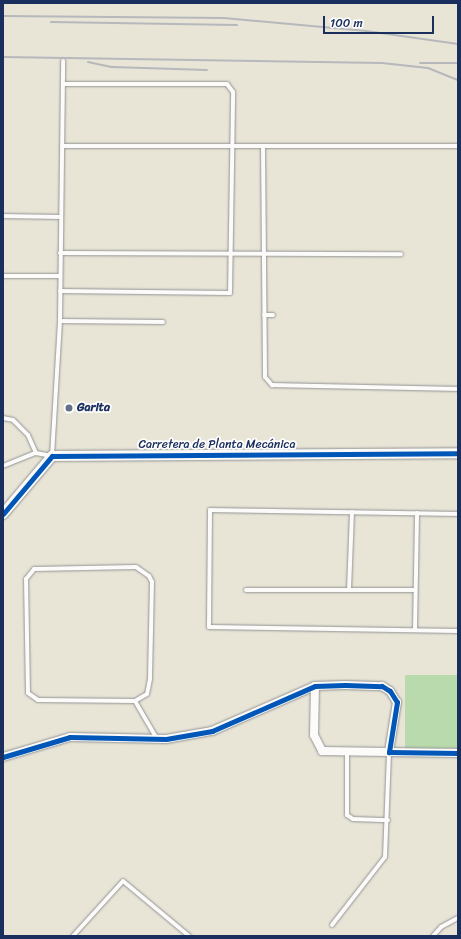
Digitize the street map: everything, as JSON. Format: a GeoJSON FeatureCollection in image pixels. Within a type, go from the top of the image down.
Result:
{"type":"FeatureCollection","features":[{"type":"Feature","properties":{"kind":"street","name":"Carretera de Planta Mecánica"},"geometry":{"type":"LineString","coordinates":[[52,456],[458,453]]}},
{"type":"Feature","properties":{"kind":"street"},"geometry":{"type":"LineString","coordinates":[[3,514],[52,456]]}},
{"type":"Feature","properties":{"kind":"street"},"geometry":{"type":"LineString","coordinates":[[315,686],[314,736],[322,751],[347,753],[458,753]]}},
{"type":"Feature","properties":{"kind":"street"},"geometry":{"type":"LineString","coordinates":[[3,756],[70,737],[157,739],[212,731],[315,686],[382,686],[390,691],[397,702],[389,752]]}},
{"type":"Feature","properties":{"kind":"lane"},"geometry":{"type":"LineString","coordinates":[[3,466],[36,453],[52,456],[60,321],[63,61]]}},
{"type":"Feature","properties":{"kind":"lane"},"geometry":{"type":"LineString","coordinates":[[60,291],[230,293],[233,92],[226,84],[62,84]]}},
{"type":"Feature","properties":{"kind":"lane"},"geometry":{"type":"LineString","coordinates":[[62,146],[458,146]]}},
{"type":"Feature","properties":{"kind":"lane"},"geometry":{"type":"LineString","coordinates":[[263,146],[265,377],[279,388],[458,389]]}},
{"type":"Feature","properties":{"kind":"lane"},"geometry":{"type":"LineString","coordinates":[[3,216],[61,217]]}},
{"type":"Feature","properties":{"kind":"lane"},"geometry":{"type":"LineString","coordinates":[[60,253],[401,254]]}},
{"type":"Feature","properties":{"kind":"lane"},"geometry":{"type":"LineString","coordinates":[[3,276],[60,276]]}},
{"type":"Feature","properties":{"kind":"lane"},"geometry":{"type":"LineString","coordinates":[[264,314],[273,315]]}},
{"type":"Feature","properties":{"kind":"lane"},"geometry":{"type":"LineString","coordinates":[[60,321],[162,322]]}},
{"type":"Feature","properties":{"kind":"lane"},"geometry":{"type":"LineString","coordinates":[[3,418],[13,420],[28,435],[36,453]]}},
{"type":"Feature","properties":{"kind":"lane"},"geometry":{"type":"LineString","coordinates":[[458,514],[210,510],[208,627],[458,631]]}},
{"type":"Feature","properties":{"kind":"lane"},"geometry":{"type":"LineString","coordinates":[[350,590],[352,512]]}},
{"type":"Feature","properties":{"kind":"lane"},"geometry":{"type":"LineString","coordinates":[[415,630],[417,513]]}},
{"type":"Feature","properties":{"kind":"lane"},"geometry":{"type":"LineString","coordinates":[[136,567],[149,576],[152,582],[150,679],[147,694],[135,702],[38,700],[28,693],[26,580],[34,569],[136,567]]}},
{"type":"Feature","properties":{"kind":"lane"},"geometry":{"type":"LineString","coordinates":[[246,590],[415,590]]}},
{"type":"Feature","properties":{"kind":"lane"},"geometry":{"type":"LineString","coordinates":[[135,702],[157,739]]}},
{"type":"Feature","properties":{"kind":"lane"},"geometry":{"type":"LineString","coordinates":[[332,926],[381,866],[388,846],[389,752]]}},
{"type":"Feature","properties":{"kind":"lane"},"geometry":{"type":"LineString","coordinates":[[347,753],[348,815],[353,819],[388,820]]}},
{"type":"Feature","properties":{"kind":"lane"},"geometry":{"type":"LineString","coordinates":[[73,936],[122,881],[189,936]]}},
{"type":"Feature","properties":{"kind":"lane"},"geometry":{"type":"LineString","coordinates":[[433,936],[441,927],[458,918]]}},
{"type":"Feature","properties":{"kind":"green space"},"geometry":{"type":"Polygon","coordinates":[[[405,675],[458,675],[458,748],[405,748],[405,675]]]}},
{"type":"Feature","properties":{"kind":"railway"},"geometry":{"type":"LineString","coordinates":[[3,16],[224,18],[366,31],[458,44]]}},
{"type":"Feature","properties":{"kind":"railway"},"geometry":{"type":"LineString","coordinates":[[51,22],[237,25]]}},
{"type":"Feature","properties":{"kind":"railway"},"geometry":{"type":"LineString","coordinates":[[3,57],[382,63],[428,68],[458,80]]}},
{"type":"Feature","properties":{"kind":"railway"},"geometry":{"type":"LineString","coordinates":[[88,62],[112,67],[207,70]]}},
{"type":"Feature","properties":{"kind":"railway"},"geometry":{"type":"LineString","coordinates":[[420,63],[458,63]]}},
{"type":"Feature","properties":{"kind":"cycle path"},"geometry":{"type":"LineString","coordinates":[[3,514],[52,456],[458,453]]}},
{"type":"Feature","properties":{"kind":"cycle path"},"geometry":{"type":"LineString","coordinates":[[3,757],[70,737],[166,739],[212,731],[315,686],[345,685],[382,686],[390,691],[397,702],[389,752],[458,753]]}},
{"type":"Feature","properties":{"kind":"place","name":"Garita"},"geometry":{"type":"Point","coordinates":[69,408]}}]}
